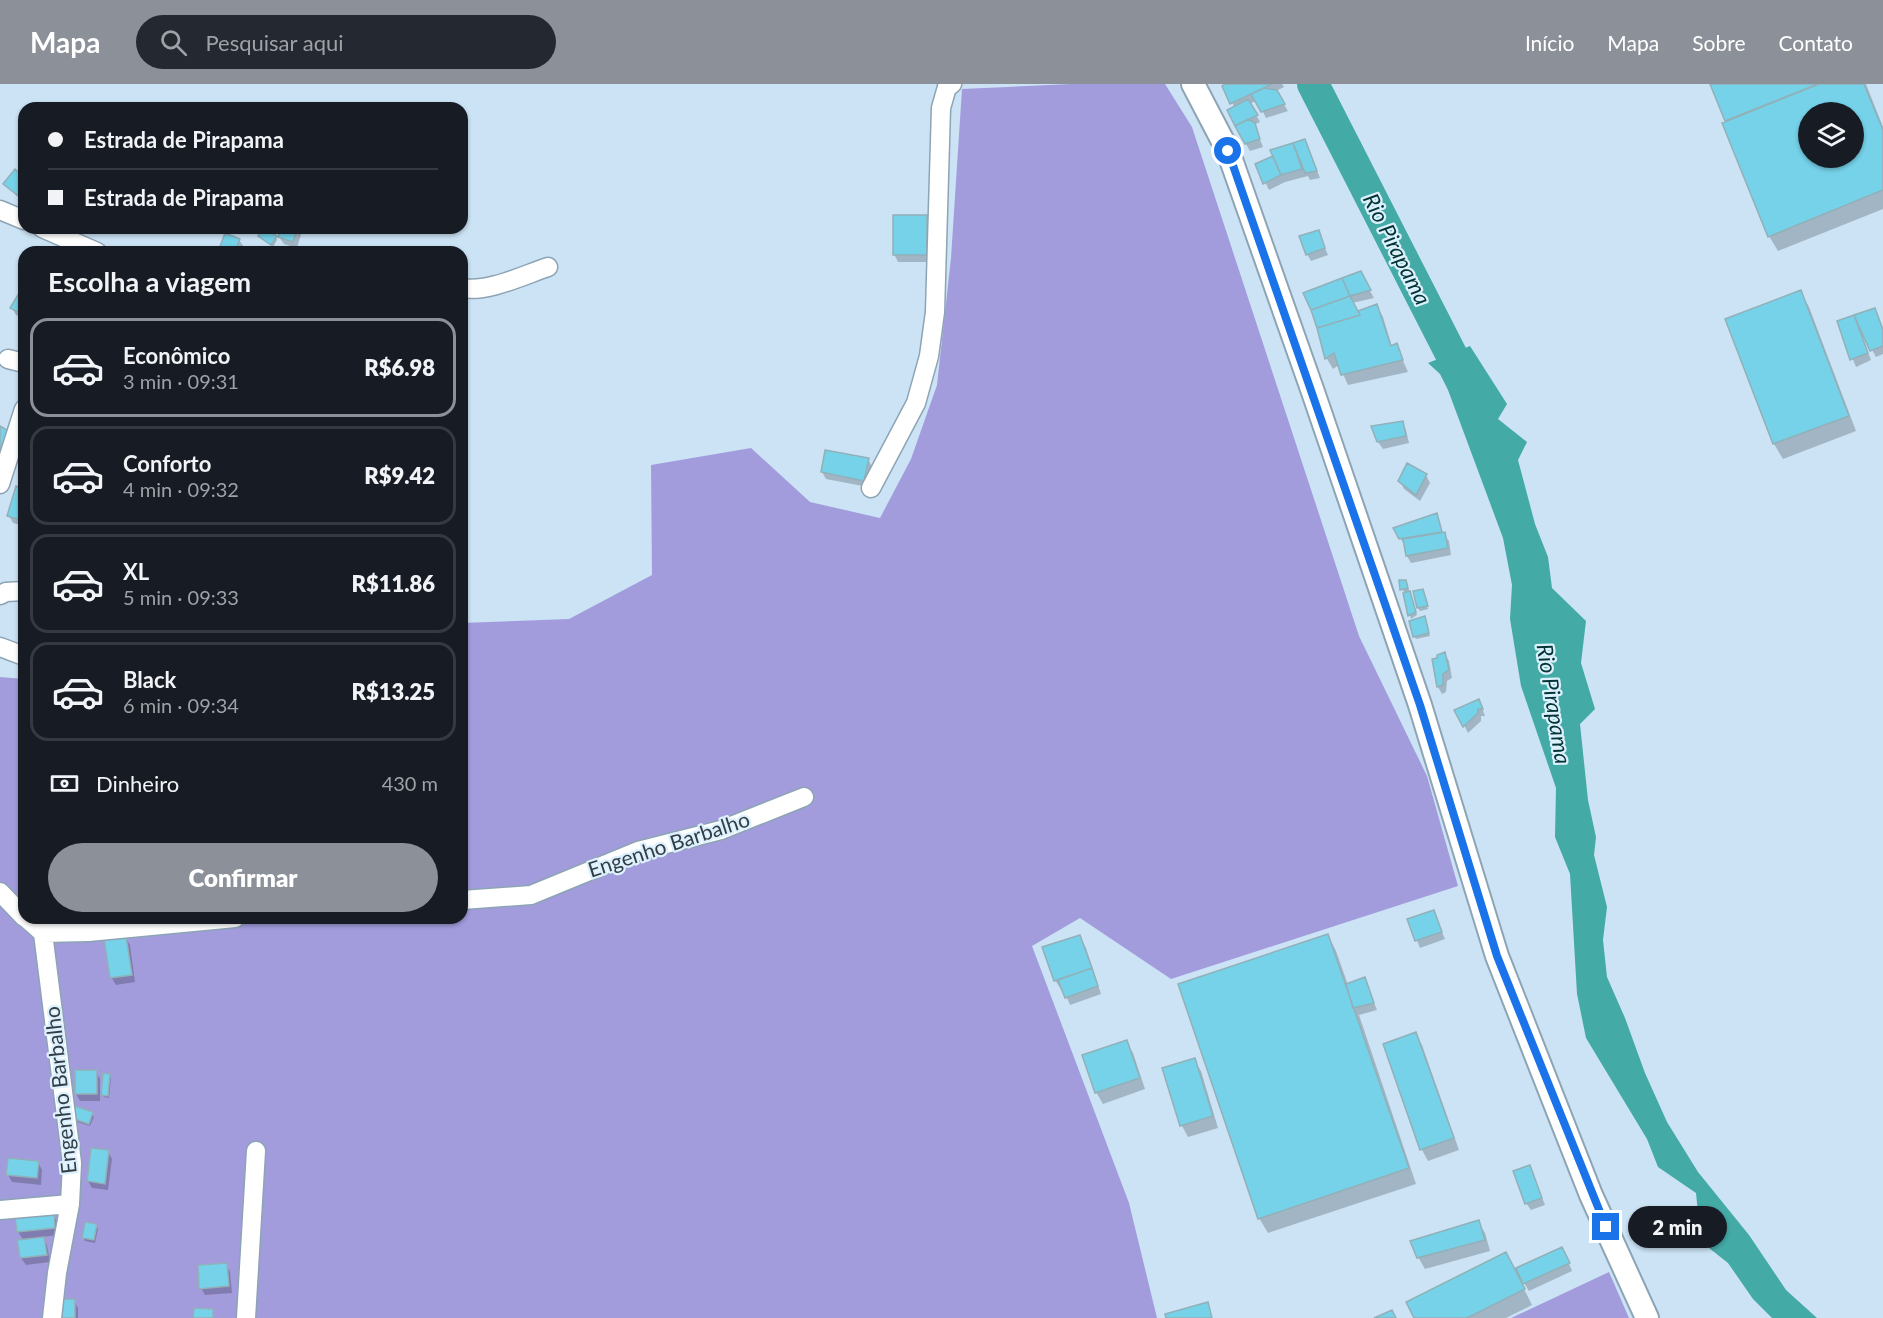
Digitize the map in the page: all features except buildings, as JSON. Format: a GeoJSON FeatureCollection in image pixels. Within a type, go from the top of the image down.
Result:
{"type":"FeatureCollection","features":[{"type":"Feature","properties":{"kind":"main road"},"geometry":{"type":"LineString","coordinates":[[1193,84],[1228,151],[1309,381],[1420,705],[1497,956],[1591,1195],[1647,1318]]}},
{"type":"Feature","properties":{"kind":"street"},"geometry":{"type":"LineString","coordinates":[[871,488],[916,403],[929,356],[935,312],[941,108],[947,87],[952,84]]}},
{"type":"Feature","properties":{"kind":"street"},"geometry":{"type":"LineString","coordinates":[[0,210],[18,218]]}},
{"type":"Feature","properties":{"kind":"street"},"geometry":{"type":"LineString","coordinates":[[56,234],[83,246]]}},
{"type":"Feature","properties":{"kind":"street"},"geometry":{"type":"LineString","coordinates":[[468,289],[492,285],[548,267]]}},
{"type":"Feature","properties":{"kind":"street"},"geometry":{"type":"LineString","coordinates":[[0,484],[18,428]]}},
{"type":"Feature","properties":{"kind":"street"},"geometry":{"type":"LineString","coordinates":[[0,595],[18,591]]}},
{"type":"Feature","properties":{"kind":"street"},"geometry":{"type":"LineString","coordinates":[[0,647],[18,654]]}},
{"type":"Feature","properties":{"kind":"street","name":"Engenho Barbalho"},"geometry":{"type":"LineString","coordinates":[[468,900],[531,895],[638,851],[721,830],[804,797]]}},
{"type":"Feature","properties":{"kind":"street"},"geometry":{"type":"LineString","coordinates":[[0,892],[18,910]]}},
{"type":"Feature","properties":{"kind":"street"},"geometry":{"type":"LineString","coordinates":[[33,924],[43,933],[88,932],[172,924]]}},
{"type":"Feature","properties":{"kind":"street","name":"Engenho Barbalho"},"geometry":{"type":"LineString","coordinates":[[43,933],[72,1163],[70,1204],[57,1273],[52,1318]]}},
{"type":"Feature","properties":{"kind":"street"},"geometry":{"type":"LineString","coordinates":[[246,1318],[256,1151]]}},
{"type":"Feature","properties":{"kind":"street"},"geometry":{"type":"LineString","coordinates":[[0,1210],[70,1204]]}},
{"type":"Feature","properties":{"kind":"shaded area"},"geometry":{"type":"Polygon","coordinates":[[[1071,84],[1165,84],[1192,127],[1359,636],[1427,776],[1458,886],[1171,979],[1080,918],[1032,946],[1129,1203],[1157,1318],[0,1318],[0,677],[18,678],[18,924],[468,924],[468,623],[569,619],[652,575],[651,465],[751,448],[810,502],[880,518],[911,459],[937,385],[951,258],[962,89],[1071,84]]]}},
{"type":"Feature","properties":{"kind":"shaded area"},"geometry":{"type":"Polygon","coordinates":[[[1609,1272],[1629,1318],[1511,1318],[1609,1272]]]}},
{"type":"Feature","properties":{"kind":"water"},"geometry":{"type":"Polygon","coordinates":[[[1470,346],[1507,404],[1498,419],[1527,442],[1518,460],[1535,524],[1548,557],[1552,588],[1586,621],[1581,663],[1595,709],[1580,724],[1588,800],[1596,837],[1594,855],[1607,907],[1603,940],[1607,977],[1667,1122],[1698,1172],[1749,1235],[1786,1290],[1817,1318],[1772,1318],[1753,1299],[1728,1263],[1704,1244],[1691,1246],[1699,1223],[1696,1193],[1658,1167],[1647,1139],[1586,1038],[1577,994],[1570,874],[1555,837],[1556,788],[1521,686],[1510,619],[1512,585],[1503,538],[1448,390],[1440,374],[1428,363],[1470,346]]]}},
{"type":"Feature","properties":{"kind":"waterway","name":"Rio Pirapama"},"geometry":{"type":"LineString","coordinates":[[1313,84],[1471,393]]}},
{"type":"Feature","properties":{"kind":"route"},"geometry":{"type":"LineString","coordinates":[[1228,151],[1420,705],[1497,956],[1591,1195],[1606,1227]]}}]}
